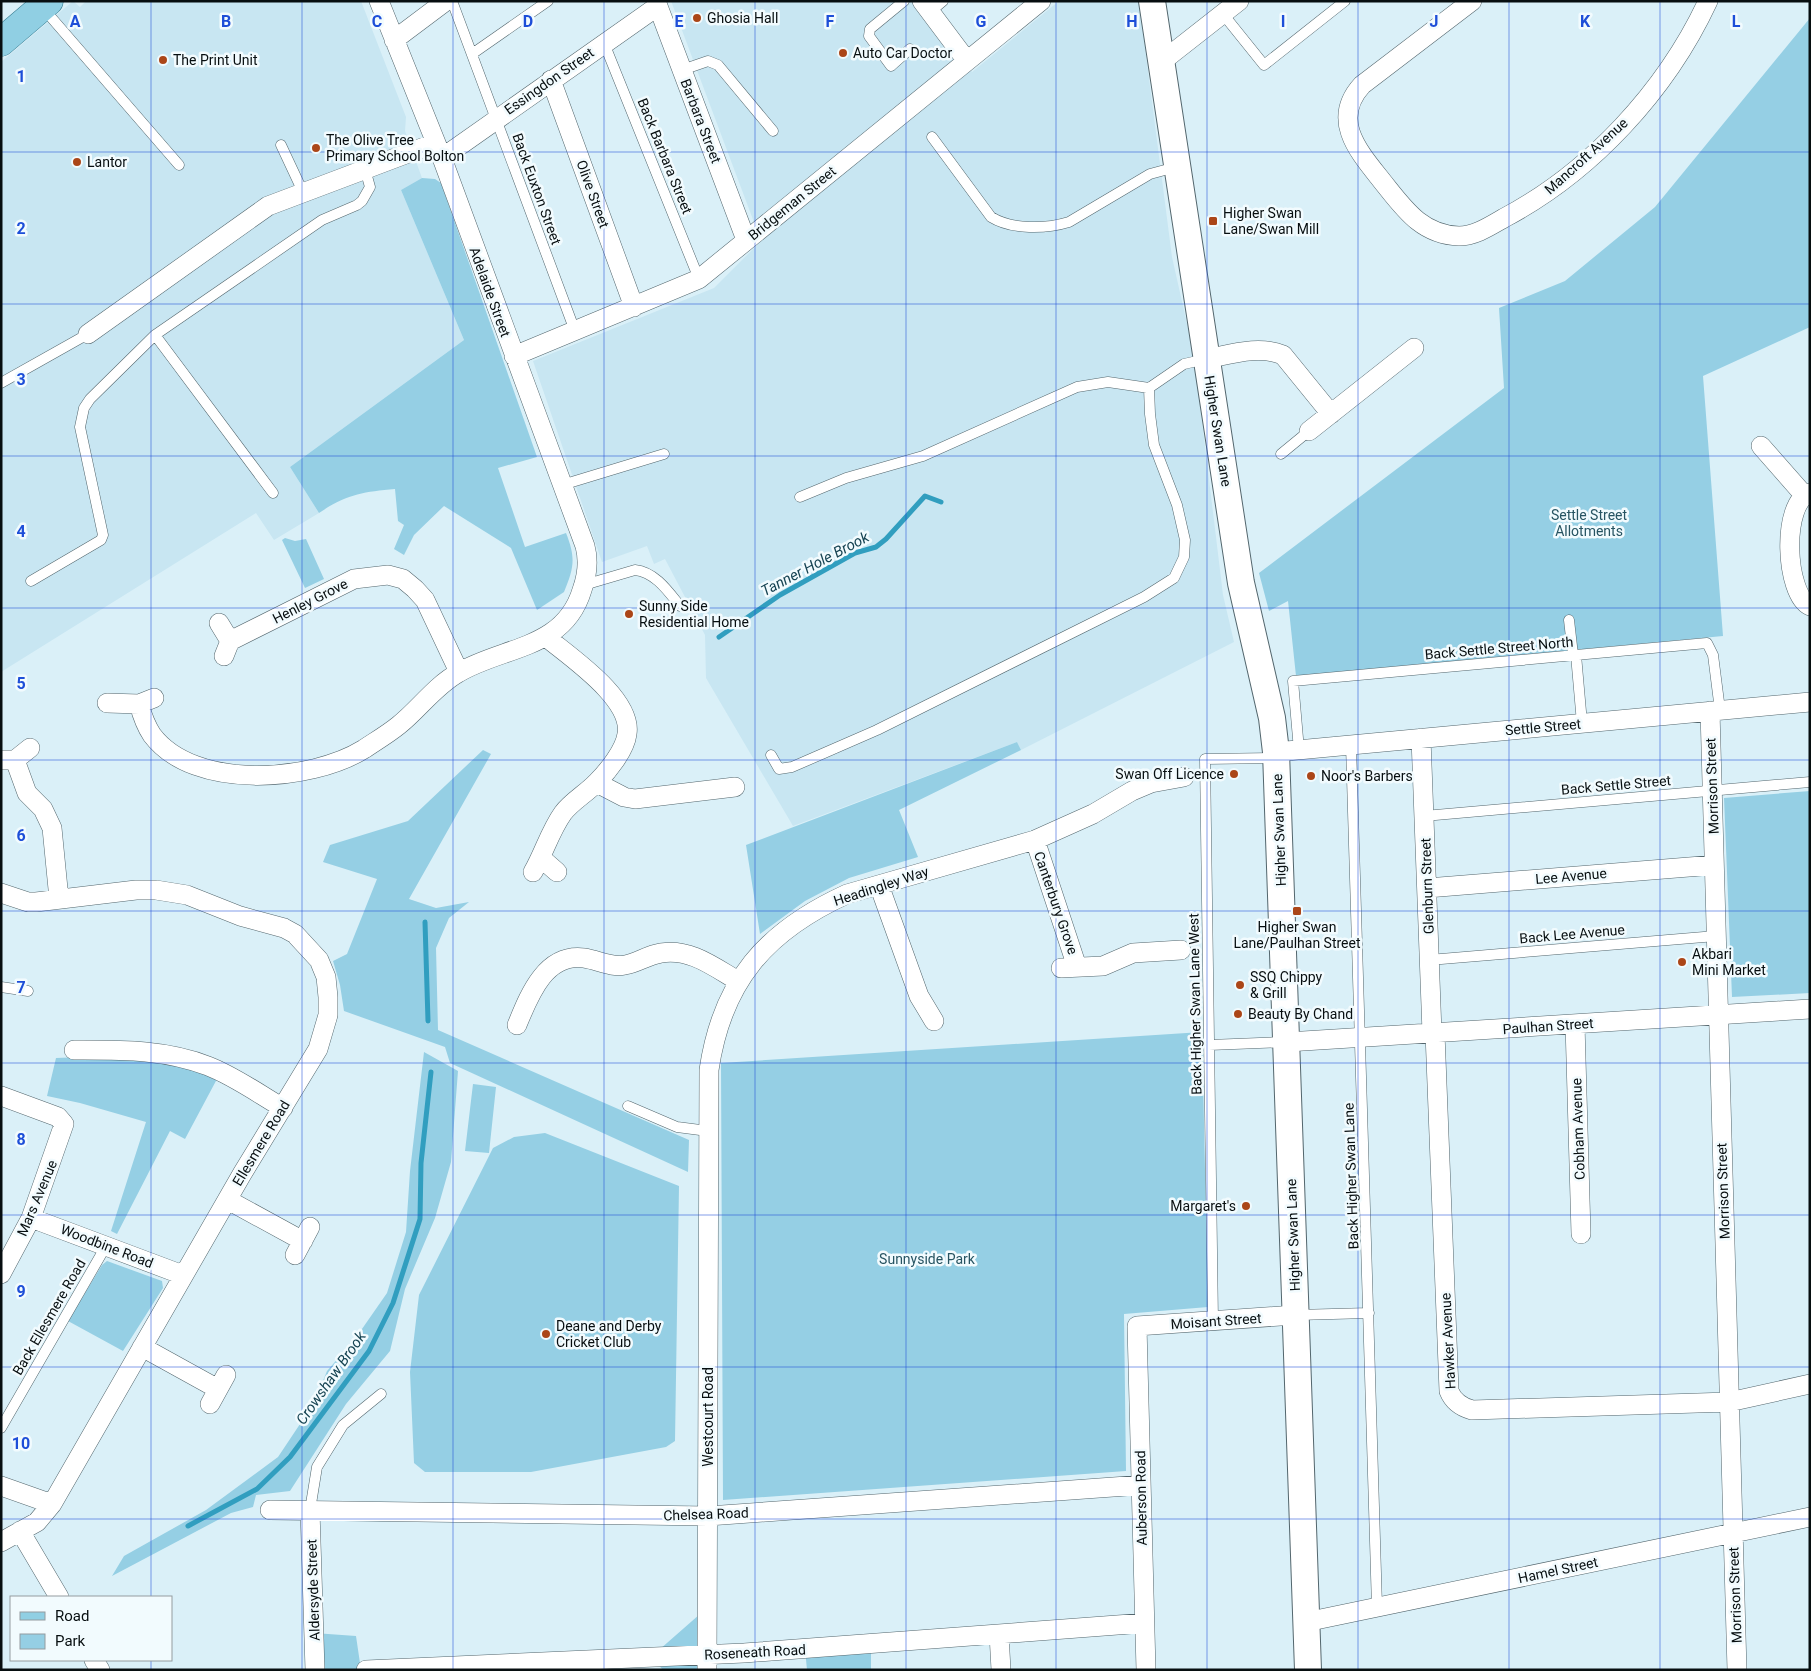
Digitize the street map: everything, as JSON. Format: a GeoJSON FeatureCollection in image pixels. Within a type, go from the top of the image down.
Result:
{"type":"FeatureCollection","features":[{"type":"Feature","properties":{"kind":"main road"},"geometry":{"type":"LineString","coordinates":[[1,42],[46,4]]}},
{"type":"Feature","properties":{"kind":"street","name":"Adelaide Street"},"geometry":{"type":"LineString","coordinates":[[379,1],[438,150],[587,556],[584,585]]}},
{"type":"Feature","properties":{"kind":"street"},"geometry":{"type":"LineString","coordinates":[[394,40],[446,1]]}},
{"type":"Feature","properties":{"kind":"street","name":"Bridgeman Street"},"geometry":{"type":"LineString","coordinates":[[514,356],[699,278],[1041,1]]}},
{"type":"Feature","properties":{"kind":"street","name":"Higher Swan Lane"},"geometry":{"type":"LineString","coordinates":[[1152,1],[1241,583],[1272,718],[1284,753],[1287,1042],[1308,1670]]}},
{"type":"Feature","properties":{"kind":"street"},"geometry":{"type":"LineString","coordinates":[[1160,63],[1239,1]]}},
{"type":"Feature","properties":{"kind":"street","name":"Mancroft Avenue"},"geometry":{"type":"LineString","coordinates":[[1472,1],[1362,85],[1352,100],[1348,122],[1353,140],[1361,154],[1414,220],[1429,229],[1460,236],[1476,233],[1535,201],[1554,188],[1596,151],[1654,88],[1686,46],[1708,1]]}},
{"type":"Feature","properties":{"kind":"street","name":"Essingdon Street"},"geometry":{"type":"LineString","coordinates":[[88,334],[268,206],[365,169],[438,150],[496,119],[657,3]]}},
{"type":"Feature","properties":{"kind":"street","name":"Barbara Street"},"geometry":{"type":"LineString","coordinates":[[657,3],[746,240]]}},
{"type":"Feature","properties":{"kind":"street"},"geometry":{"type":"LineString","coordinates":[[932,5],[967,61]]}},
{"type":"Feature","properties":{"kind":"street","name":"Olive Street"},"geometry":{"type":"LineString","coordinates":[[551,80],[634,307]]}},
{"type":"Feature","properties":{"kind":"street"},"geometry":{"type":"LineString","coordinates":[[1309,431],[1331,414],[1388,358],[1414,348]]}},
{"type":"Feature","properties":{"kind":"street"},"geometry":{"type":"LineString","coordinates":[[1207,359],[1261,350],[1272,350],[1283,355],[1331,414]]}},
{"type":"Feature","properties":{"kind":"street"},"geometry":{"type":"LineString","coordinates":[[1761,446],[1807,494],[1791,522],[1790,537],[1794,585],[1799,596],[1810,606]]}},
{"type":"Feature","properties":{"kind":"street","name":"Henley Grove"},"geometry":{"type":"LineString","coordinates":[[219,623],[227,648],[354,579],[388,575],[403,579],[416,589],[425,600],[459,672]]}},
{"type":"Feature","properties":{"kind":"street"},"geometry":{"type":"LineString","coordinates":[[107,703],[146,701],[153,736],[167,750],[185,760],[228,773],[277,776],[302,773],[324,767],[363,750],[399,725],[436,689],[459,672],[546,637],[568,618],[584,585]]}},
{"type":"Feature","properties":{"kind":"street"},"geometry":{"type":"LineString","coordinates":[[546,637],[604,686],[620,706],[626,720],[628,732],[625,744],[597,783],[563,813],[537,865],[557,872]]}},
{"type":"Feature","properties":{"kind":"street","name":"Settle Street"},"geometry":{"type":"LineString","coordinates":[[1284,753],[1421,738],[1810,702]]}},
{"type":"Feature","properties":{"kind":"street","name":"Morrison Street"},"geometry":{"type":"LineString","coordinates":[[1715,711],[1712,790],[1737,1670]]}},
{"type":"Feature","properties":{"kind":"street","name":"Glenburn Street"},"geometry":{"type":"LineString","coordinates":[[1421,738],[1429,960],[1434,1033]]}},
{"type":"Feature","properties":{"kind":"street"},"geometry":{"type":"LineString","coordinates":[[30,748],[8,760],[27,793],[48,816],[52,828],[59,899]]}},
{"type":"Feature","properties":{"kind":"street","name":"Headingley Way"},"geometry":{"type":"LineString","coordinates":[[708,1165],[709,1070],[711,1052],[722,1012],[738,981],[764,949],[788,928],[819,907],[847,894],[1035,840],[1141,797],[1168,778],[1184,777]]}},
{"type":"Feature","properties":{"kind":"street"},"geometry":{"type":"LineString","coordinates":[[597,783],[624,797],[635,799],[702,784],[735,787]]}},
{"type":"Feature","properties":{"kind":"street","name":"Canterbury Grove"},"geometry":{"type":"LineString","coordinates":[[1035,840],[1069,968],[1103,966],[1134,953],[1155,959],[1182,950]]}},
{"type":"Feature","properties":{"kind":"street","name":"Lee Avenue"},"geometry":{"type":"LineString","coordinates":[[1427,888],[1714,865]]}},
{"type":"Feature","properties":{"kind":"street"},"geometry":{"type":"LineString","coordinates":[[879,885],[914,1003],[934,1022]]}},
{"type":"Feature","properties":{"kind":"street","name":"Ellesmere Road"},"geometry":{"type":"LineString","coordinates":[[1,893],[28,902],[136,890],[172,892],[240,916],[284,928],[295,934],[319,960],[326,977],[328,1015],[318,1049],[184,1275],[52,1504],[37,1522],[1,1542]]}},
{"type":"Feature","properties":{"kind":"street"},"geometry":{"type":"LineString","coordinates":[[517,1025],[522,993],[554,965],[566,959],[576,957],[616,966],[626,965],[662,952],[676,952],[699,958],[738,981]]}},
{"type":"Feature","properties":{"kind":"street","name":"Paulhan Street"},"geometry":{"type":"LineString","coordinates":[[1287,1042],[1810,1009]]}},
{"type":"Feature","properties":{"kind":"street","name":"Cobham Avenue"},"geometry":{"type":"LineString","coordinates":[[1575,1024],[1581,1234]]}},
{"type":"Feature","properties":{"kind":"street","name":"Hawker Avenue"},"geometry":{"type":"LineString","coordinates":[[1434,1033],[1449,1391],[1452,1398],[1465,1408],[1472,1410],[1729,1402]]}},
{"type":"Feature","properties":{"kind":"street"},"geometry":{"type":"LineString","coordinates":[[74,1050],[137,1050],[177,1057],[208,1066],[282,1108]]}},
{"type":"Feature","properties":{"kind":"street","name":"Mars Avenue"},"geometry":{"type":"LineString","coordinates":[[1,1096],[49,1112],[62,1120],[64,1129],[31,1218],[7,1248],[1,1274]]}},
{"type":"Feature","properties":{"kind":"street","name":"Westcourt Road"},"geometry":{"type":"LineString","coordinates":[[707,1662],[708,1165]]}},
{"type":"Feature","properties":{"kind":"street"},"geometry":{"type":"LineString","coordinates":[[228,1200],[303,1241]]}},
{"type":"Feature","properties":{"kind":"street","name":"Woodbine Road"},"geometry":{"type":"LineString","coordinates":[[31,1218],[184,1275]]}},
{"type":"Feature","properties":{"kind":"street","name":"Moisant Street"},"geometry":{"type":"LineString","coordinates":[[1137,1326],[1295,1315]]}},
{"type":"Feature","properties":{"kind":"street","name":"Auberson Road"},"geometry":{"type":"LineString","coordinates":[[1137,1326],[1146,1670]]}},
{"type":"Feature","properties":{"kind":"street"},"geometry":{"type":"LineString","coordinates":[[142,1347],[218,1389]]}},
{"type":"Feature","properties":{"kind":"street"},"geometry":{"type":"LineString","coordinates":[[1729,1402],[1810,1384]]}},
{"type":"Feature","properties":{"kind":"street","name":"Chelsea Road"},"geometry":{"type":"LineString","coordinates":[[270,1510],[708,1516],[1141,1485]]}},
{"type":"Feature","properties":{"kind":"street"},"geometry":{"type":"LineString","coordinates":[[1,1486],[52,1504]]}},
{"type":"Feature","properties":{"kind":"street","name":"Aldersyde Street"},"geometry":{"type":"LineString","coordinates":[[310,1510],[315,1670]]}},
{"type":"Feature","properties":{"kind":"street","name":"Hamel Street"},"geometry":{"type":"LineString","coordinates":[[1306,1622],[1810,1517]]}},
{"type":"Feature","properties":{"kind":"street"},"geometry":{"type":"LineString","coordinates":[[20,1531],[58,1596]]}},
{"type":"Feature","properties":{"kind":"street","name":"Roseneath Road"},"geometry":{"type":"LineString","coordinates":[[366,1670],[707,1662],[999,1634],[1144,1623]]}},
{"type":"Feature","properties":{"kind":"street"},"geometry":{"type":"LineString","coordinates":[[999,1634],[1001,1670]]}},
{"type":"Feature","properties":{"kind":"lane","name":"Back Euxton Street"},"geometry":{"type":"LineString","coordinates":[[452,1],[575,331]]}},
{"type":"Feature","properties":{"kind":"lane"},"geometry":{"type":"LineString","coordinates":[[472,54],[548,1]]}},
{"type":"Feature","properties":{"kind":"lane"},"geometry":{"type":"LineString","coordinates":[[904,1],[870,29],[869,36],[891,66],[910,49]]}},
{"type":"Feature","properties":{"kind":"lane"},"geometry":{"type":"LineString","coordinates":[[1223,14],[1264,65],[1345,1]]}},
{"type":"Feature","properties":{"kind":"lane"},"geometry":{"type":"LineString","coordinates":[[46,4],[179,165]]}},
{"type":"Feature","properties":{"kind":"lane","name":"Back Barbara Street"},"geometry":{"type":"LineString","coordinates":[[604,43],[699,278]]}},
{"type":"Feature","properties":{"kind":"lane"},"geometry":{"type":"LineString","coordinates":[[682,70],[708,61],[718,65],[773,131]]}},
{"type":"Feature","properties":{"kind":"lane"},"geometry":{"type":"LineString","coordinates":[[932,137],[991,217],[1000,223],[1029,227],[1058,226],[1069,222],[1150,174],[1176,167]]}},
{"type":"Feature","properties":{"kind":"lane"},"geometry":{"type":"LineString","coordinates":[[282,145],[303,192]]}},
{"type":"Feature","properties":{"kind":"lane"},"geometry":{"type":"LineString","coordinates":[[31,581],[101,540],[103,535],[80,427],[80,418],[90,399],[155,335],[322,220],[362,201],[370,187],[365,169]]}},
{"type":"Feature","properties":{"kind":"lane"},"geometry":{"type":"LineString","coordinates":[[1,383],[88,334]]}},
{"type":"Feature","properties":{"kind":"lane"},"geometry":{"type":"LineString","coordinates":[[155,335],[273,493]]}},
{"type":"Feature","properties":{"kind":"lane"},"geometry":{"type":"LineString","coordinates":[[800,497],[846,478],[923,456],[1077,386],[1108,382],[1149,388],[1184,364],[1207,359]]}},
{"type":"Feature","properties":{"kind":"lane"},"geometry":{"type":"LineString","coordinates":[[771,755],[779,769],[792,767],[877,730],[1144,597],[1174,578],[1184,557],[1185,540],[1178,505],[1154,445],[1149,388]]}},
{"type":"Feature","properties":{"kind":"lane"},"geometry":{"type":"LineString","coordinates":[[1280,454],[1309,431]]}},
{"type":"Feature","properties":{"kind":"lane"},"geometry":{"type":"LineString","coordinates":[[562,485],[664,454]]}},
{"type":"Feature","properties":{"kind":"lane"},"geometry":{"type":"LineString","coordinates":[[584,585],[635,570],[641,571],[663,584],[680,606]]}},
{"type":"Feature","properties":{"kind":"lane"},"geometry":{"type":"LineString","coordinates":[[1570,620],[1582,723]]}},
{"type":"Feature","properties":{"kind":"lane","name":"Back Settle Street North"},"geometry":{"type":"LineString","coordinates":[[1284,753],[1293,681],[1707,643],[1713,655],[1715,711]]}},
{"type":"Feature","properties":{"kind":"lane","name":"Back Higher Swan Lane"},"geometry":{"type":"LineString","coordinates":[[1351,745],[1377,1607]]}},
{"type":"Feature","properties":{"kind":"lane","name":"Back Higher Swan Lane West"},"geometry":{"type":"LineString","coordinates":[[1213,1321],[1205,759],[1284,753]]}},
{"type":"Feature","properties":{"kind":"lane","name":"Back Settle Street"},"geometry":{"type":"LineString","coordinates":[[1424,816],[1810,782]]}},
{"type":"Feature","properties":{"kind":"lane","name":"Back Lee Avenue"},"geometry":{"type":"LineString","coordinates":[[1429,960],[1716,936]]}},
{"type":"Feature","properties":{"kind":"lane"},"geometry":{"type":"LineString","coordinates":[[1,987],[28,991]]}},
{"type":"Feature","properties":{"kind":"lane"},"geometry":{"type":"LineString","coordinates":[[1209,1045],[1287,1042]]}},
{"type":"Feature","properties":{"kind":"lane"},"geometry":{"type":"LineString","coordinates":[[628,1106],[677,1127],[708,1131]]}},
{"type":"Feature","properties":{"kind":"lane","name":"Back Ellesmere Road"},"geometry":{"type":"LineString","coordinates":[[1,1428],[106,1246]]}},
{"type":"Feature","properties":{"kind":"lane"},"geometry":{"type":"LineString","coordinates":[[1295,1315],[1369,1312]]}},
{"type":"Feature","properties":{"kind":"lane"},"geometry":{"type":"LineString","coordinates":[[310,1510],[318,1467],[343,1425],[381,1394]]}},
{"type":"Feature","properties":{"kind":"shaded area"},"geometry":{"type":"Polygon","coordinates":[[[73,1],[80,7],[86,1],[361,1],[406,117],[405,131],[422,178],[401,190],[464,340],[290,467],[319,513],[274,540],[256,513],[1,672],[1,62],[73,1]]]}},
{"type":"Feature","properties":{"kind":"shaded area"},"geometry":{"type":"Polygon","coordinates":[[[671,1],[918,1],[972,72],[1059,1],[1139,1],[1172,257],[1194,355],[1223,595],[1234,642],[1021,750],[1017,742],[793,826],[706,678],[705,635],[665,559],[654,564],[647,546],[602,562],[533,361],[714,288],[761,241],[671,1]]]}},
{"type":"Feature","properties":{"kind":"green space","name":"Settle Street Allotments"},"geometry":{"type":"Polygon","coordinates":[[[1810,18],[1810,327],[1703,376],[1723,636],[1296,676],[1288,601],[1269,611],[1259,573],[1504,388],[1499,308],[1565,281],[1655,207],[1810,18]]]}},
{"type":"Feature","properties":{"kind":"green space"},"geometry":{"type":"Polygon","coordinates":[[[422,178],[435,179],[441,183],[537,457],[498,468],[525,547],[566,533],[571,549],[572,569],[564,592],[537,610],[511,548],[444,506],[414,535],[404,555],[394,549],[404,525],[398,521],[395,489],[356,495],[338,502],[319,513],[290,467],[464,340],[401,190],[422,178]]]}},
{"type":"Feature","properties":{"kind":"green space"},"geometry":{"type":"Polygon","coordinates":[[[285,538],[295,541],[306,539],[324,579],[305,588],[282,540],[285,538]]]}},
{"type":"Feature","properties":{"kind":"green space"},"geometry":{"type":"Polygon","coordinates":[[[1017,742],[1021,750],[899,810],[918,857],[849,878],[805,901],[760,934],[746,845],[1017,742]]]}},
{"type":"Feature","properties":{"kind":"green space"},"geometry":{"type":"Polygon","coordinates":[[[483,750],[491,754],[409,899],[436,908],[469,902],[449,918],[436,948],[438,1030],[689,1140],[688,1172],[450,1063],[445,1047],[344,1011],[340,985],[333,961],[347,954],[377,879],[323,862],[330,845],[408,821],[483,750]]]}},
{"type":"Feature","properties":{"kind":"green space"},"geometry":{"type":"Polygon","coordinates":[[[1810,791],[1810,993],[1732,997],[1724,798],[1810,791]]]}},
{"type":"Feature","properties":{"kind":"green space","name":"Sunnyside Park"},"geometry":{"type":"Polygon","coordinates":[[[1202,1032],[1208,1307],[1124,1314],[1126,1471],[723,1500],[721,1063],[1202,1032]]]}},
{"type":"Feature","properties":{"kind":"green space"},"geometry":{"type":"Polygon","coordinates":[[[424,1052],[458,1071],[451,1162],[435,1218],[405,1289],[390,1351],[346,1404],[290,1491],[256,1495],[253,1507],[231,1513],[112,1576],[124,1556],[206,1510],[278,1457],[314,1403],[327,1371],[355,1339],[387,1293],[406,1232],[410,1171],[424,1052]]]}},
{"type":"Feature","properties":{"kind":"green space"},"geometry":{"type":"Polygon","coordinates":[[[135,1055],[155,1057],[217,1079],[185,1139],[170,1131],[117,1234],[111,1231],[146,1122],[80,1103],[47,1096],[56,1058],[135,1055]]]}},
{"type":"Feature","properties":{"kind":"green space"},"geometry":{"type":"Polygon","coordinates":[[[473,1084],[496,1087],[489,1153],[465,1151],[473,1084]]]}},
{"type":"Feature","properties":{"kind":"green space","name":"Deane and Derby Cricket Club"},"geometry":{"type":"Polygon","coordinates":[[[545,1133],[679,1186],[675,1441],[666,1447],[531,1472],[425,1472],[414,1463],[410,1372],[419,1295],[493,1148],[514,1137],[545,1133]]]}},
{"type":"Feature","properties":{"kind":"green space"},"geometry":{"type":"Polygon","coordinates":[[[107,1261],[162,1281],[163,1288],[123,1351],[68,1321],[102,1265],[107,1261]]]}},
{"type":"Feature","properties":{"kind":"green space"},"geometry":{"type":"Polygon","coordinates":[[[708,1607],[705,1670],[663,1670],[651,1657],[708,1607]]]}},
{"type":"Feature","properties":{"kind":"green space"},"geometry":{"type":"Polygon","coordinates":[[[314,1633],[356,1636],[361,1670],[315,1670],[314,1633]]]}},
{"type":"Feature","properties":{"kind":"green space"},"geometry":{"type":"Polygon","coordinates":[[[871,1643],[871,1670],[807,1670],[805,1649],[871,1643]]]}},
{"type":"Feature","properties":{"kind":"waterway","name":"Tanner Hole Brook"},"geometry":{"type":"LineString","coordinates":[[719,637],[780,595],[855,553],[876,547],[886,539],[925,496],[941,502]]}},
{"type":"Feature","properties":{"kind":"waterway","name":"Crowshaw Brook"},"geometry":{"type":"LineString","coordinates":[[425,922],[428,1021]]}},
{"type":"Feature","properties":{"kind":"waterway","name":"Crowshaw Brook"},"geometry":{"type":"LineString","coordinates":[[188,1526],[257,1489],[290,1457],[369,1351],[393,1303],[420,1219],[421,1163],[431,1072]]}},
{"type":"Feature","properties":{"kind":"place","name":"Ghosia Hall"},"geometry":{"type":"Point","coordinates":[697,18]}},
{"type":"Feature","properties":{"kind":"place","name":"Auto Car Doctor"},"geometry":{"type":"Point","coordinates":[843,53]}},
{"type":"Feature","properties":{"kind":"place","name":"The Print Unit"},"geometry":{"type":"Point","coordinates":[163,60]}},
{"type":"Feature","properties":{"kind":"place","name":"The Olive Tree Primary School Bolton"},"geometry":{"type":"Point","coordinates":[316,148]}},
{"type":"Feature","properties":{"kind":"place","name":"Lantor"},"geometry":{"type":"Point","coordinates":[77,162]}},
{"type":"Feature","properties":{"kind":"place","name":"Higher Swan Lane/Swan Mill"},"geometry":{"type":"Point","coordinates":[1213,221]}},
{"type":"Feature","properties":{"kind":"place","name":"Sunny Side Residential Home"},"geometry":{"type":"Point","coordinates":[629,614]}},
{"type":"Feature","properties":{"kind":"place","name":"Swan Off Licence"},"geometry":{"type":"Point","coordinates":[1234,774]}},
{"type":"Feature","properties":{"kind":"place","name":"Noor's Barbers"},"geometry":{"type":"Point","coordinates":[1311,776]}},
{"type":"Feature","properties":{"kind":"place","name":"Higher Swan Lane/Paulhan Street"},"geometry":{"type":"Point","coordinates":[1297,911]}},
{"type":"Feature","properties":{"kind":"place","name":"Akbari Mini Market"},"geometry":{"type":"Point","coordinates":[1682,962]}},
{"type":"Feature","properties":{"kind":"place","name":"SSQ Chippy & Grill"},"geometry":{"type":"Point","coordinates":[1240,985]}},
{"type":"Feature","properties":{"kind":"place","name":"Beauty By Chand"},"geometry":{"type":"Point","coordinates":[1238,1014]}},
{"type":"Feature","properties":{"kind":"place","name":"Margaret's"},"geometry":{"type":"Point","coordinates":[1246,1206]}},
{"type":"Feature","properties":{"kind":"place","name":"Deane and Derby Cricket Club"},"geometry":{"type":"Point","coordinates":[546,1334]}}]}
